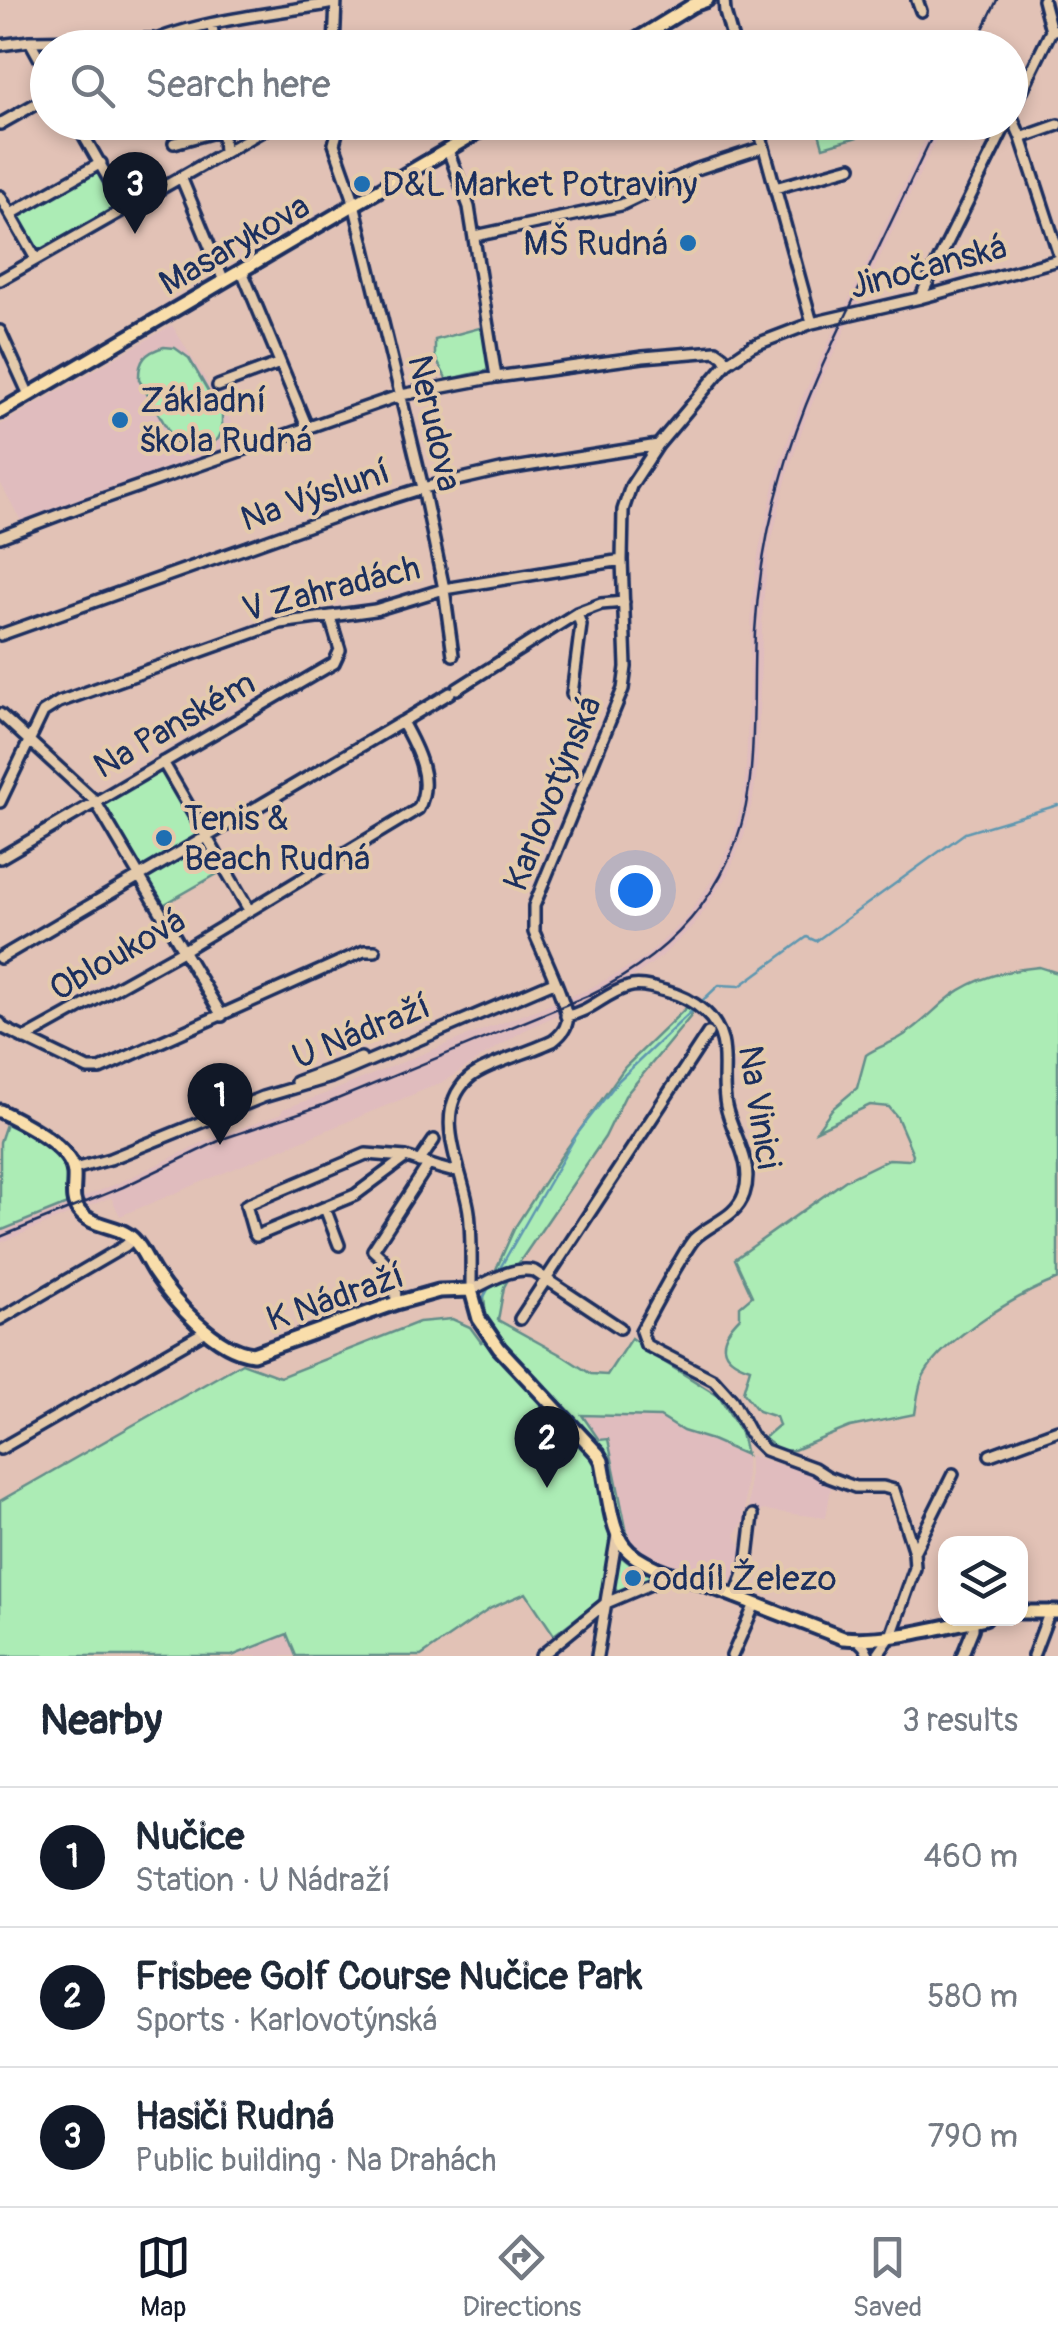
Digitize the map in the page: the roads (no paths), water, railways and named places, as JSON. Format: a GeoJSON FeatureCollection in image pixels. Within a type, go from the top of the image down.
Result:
{"type":"FeatureCollection","features":[{"type":"Feature","properties":{"kind":"main road"},"geometry":{"type":"LineString","coordinates":[[652,30],[706,0]]}},
{"type":"Feature","properties":{"kind":"main road","name":"Masarykova"},"geometry":{"type":"LineString","coordinates":[[0,412],[465,140]]}},
{"type":"Feature","properties":{"kind":"main road"},"geometry":{"type":"LineString","coordinates":[[0,1111],[60,1149],[74,1170],[74,1199],[80,1213],[133,1239]]}},
{"type":"Feature","properties":{"kind":"main road","name":"K Nádraží"},"geometry":{"type":"LineString","coordinates":[[133,1239],[163,1285],[206,1332],[233,1349],[252,1354],[396,1303],[439,1292],[471,1290]]}},
{"type":"Feature","properties":{"kind":"main road"},"geometry":{"type":"LineString","coordinates":[[471,1290],[479,1320],[499,1348],[598,1454],[618,1534],[631,1554],[672,1575],[843,1638],[891,1636],[946,1626]]}},
{"type":"Feature","properties":{"kind":"main road"},"geometry":{"type":"LineString","coordinates":[[1028,1612],[1054,1612]]}},
{"type":"Feature","properties":{"kind":"street"},"geometry":{"type":"LineString","coordinates":[[716,0],[725,12]]}},
{"type":"Feature","properties":{"kind":"street"},"geometry":{"type":"LineString","coordinates":[[724,0],[730,30]]}},
{"type":"Feature","properties":{"kind":"street"},"geometry":{"type":"LineString","coordinates":[[1028,82],[1055,30],[1042,0]]}},
{"type":"Feature","properties":{"kind":"street"},"geometry":{"type":"LineString","coordinates":[[190,30],[335,2],[334,30]]}},
{"type":"Feature","properties":{"kind":"street"},"geometry":{"type":"LineString","coordinates":[[212,25],[212,30]]}},
{"type":"Feature","properties":{"kind":"street"},"geometry":{"type":"LineString","coordinates":[[0,45],[30,41]]}},
{"type":"Feature","properties":{"kind":"street"},"geometry":{"type":"LineString","coordinates":[[0,124],[30,107]]}},
{"type":"Feature","properties":{"kind":"street"},"geometry":{"type":"LineString","coordinates":[[1028,136],[1058,125]]}},
{"type":"Feature","properties":{"kind":"street"},"geometry":{"type":"LineString","coordinates":[[87,140],[126,208]]}},
{"type":"Feature","properties":{"kind":"street"},"geometry":{"type":"LineString","coordinates":[[174,144],[185,140]]}},
{"type":"Feature","properties":{"kind":"street"},"geometry":{"type":"LineString","coordinates":[[223,140],[224,152]]}},
{"type":"Feature","properties":{"kind":"street"},"geometry":{"type":"LineString","coordinates":[[0,280],[246,140]]}},
{"type":"Feature","properties":{"kind":"street","name":"Nerudova"},"geometry":{"type":"LineString","coordinates":[[335,140],[402,395],[444,589],[453,655]]}},
{"type":"Feature","properties":{"kind":"street"},"geometry":{"type":"LineString","coordinates":[[762,140],[812,323]]}},
{"type":"Feature","properties":{"kind":"street"},"geometry":{"type":"LineString","coordinates":[[920,298],[998,140]]}},
{"type":"Feature","properties":{"kind":"street"},"geometry":{"type":"LineString","coordinates":[[1022,140],[1058,252]]}},
{"type":"Feature","properties":{"kind":"street"},"geometry":{"type":"LineString","coordinates":[[475,236],[621,205],[694,170],[764,147]]}},
{"type":"Feature","properties":{"kind":"street"},"geometry":{"type":"LineString","coordinates":[[448,150],[469,207],[496,376]]}},
{"type":"Feature","properties":{"kind":"street"},"geometry":{"type":"LineString","coordinates":[[11,214],[101,163]]}},
{"type":"Feature","properties":{"kind":"street"},"geometry":{"type":"LineString","coordinates":[[776,188],[851,167]]}},
{"type":"Feature","properties":{"kind":"street"},"geometry":{"type":"LineString","coordinates":[[181,177],[224,281]]}},
{"type":"Feature","properties":{"kind":"street"},"geometry":{"type":"LineString","coordinates":[[0,196],[36,259]]}},
{"type":"Feature","properties":{"kind":"street","name":"Jinočanská"},"geometry":{"type":"LineString","coordinates":[[812,323],[1058,260]]}},
{"type":"Feature","properties":{"kind":"street"},"geometry":{"type":"LineString","coordinates":[[242,271],[308,427]]}},
{"type":"Feature","properties":{"kind":"street","name":"Karlovotýnská"},"geometry":{"type":"LineString","coordinates":[[566,1016],[534,932],[534,906],[622,689],[626,666],[624,510],[631,486],[658,445],[726,363],[752,346],[812,323]]}},
{"type":"Feature","properties":{"kind":"street"},"geometry":{"type":"LineString","coordinates":[[0,332],[29,395]]}},
{"type":"Feature","properties":{"kind":"street"},"geometry":{"type":"LineString","coordinates":[[0,537],[402,395],[496,376],[643,358],[716,351],[726,363]]}},
{"type":"Feature","properties":{"kind":"street"},"geometry":{"type":"LineString","coordinates":[[218,386],[280,363]]}},
{"type":"Feature","properties":{"kind":"street","name":"Na Výsluní"},"geometry":{"type":"LineString","coordinates":[[0,636],[423,488],[501,470],[658,445]]}},
{"type":"Feature","properties":{"kind":"street","name":"V Zahradách"},"geometry":{"type":"LineString","coordinates":[[0,802],[43,712],[60,702],[280,623],[375,610],[444,589],[622,560]]}},
{"type":"Feature","properties":{"kind":"street"},"geometry":{"type":"LineString","coordinates":[[0,958],[454,691],[577,613],[602,604],[624,602]]}},
{"type":"Feature","properties":{"kind":"street"},"geometry":{"type":"LineString","coordinates":[[572,694],[581,625],[577,613]]}},
{"type":"Feature","properties":{"kind":"street","name":"Na Panském"},"geometry":{"type":"LineString","coordinates":[[0,858],[334,663],[340,650],[330,618]]}},
{"type":"Feature","properties":{"kind":"street"},"geometry":{"type":"LineString","coordinates":[[0,714],[95,801],[222,1016]]}},
{"type":"Feature","properties":{"kind":"street","name":"Oblouková"},"geometry":{"type":"LineString","coordinates":[[24,1039],[184,950],[418,809],[423,799],[421,756],[402,722]]}},
{"type":"Feature","properties":{"kind":"street"},"geometry":{"type":"LineString","coordinates":[[164,762],[249,910]]}},
{"type":"Feature","properties":{"kind":"street"},"geometry":{"type":"LineString","coordinates":[[0,1023],[24,1039],[88,1069],[100,1069],[364,951],[375,951]]}},
{"type":"Feature","properties":{"kind":"street","name":"U Nádraží"},"geometry":{"type":"LineString","coordinates":[[74,1170],[242,1105],[331,1077],[554,982]]}},
{"type":"Feature","properties":{"kind":"street","name":"Na Vinici"},"geometry":{"type":"LineString","coordinates":[[566,1016],[591,1008],[633,985],[676,994],[693,1002],[716,1024],[724,1045],[726,1106],[746,1168],[745,1192],[738,1206],[692,1240],[642,1337],[646,1345],[714,1380],[732,1400],[752,1437],[764,1450],[855,1487],[894,1490],[914,1552]]}},
{"type":"Feature","properties":{"kind":"street"},"geometry":{"type":"LineString","coordinates":[[566,1016],[566,1026],[557,1038],[479,1072],[468,1079],[454,1103],[450,1142],[469,1211],[471,1290],[526,1269],[620,1328]]}},
{"type":"Feature","properties":{"kind":"street"},"geometry":{"type":"LineString","coordinates":[[520,1319],[708,1033]]}},
{"type":"Feature","properties":{"kind":"street"},"geometry":{"type":"LineString","coordinates":[[396,1303],[390,1264],[373,1250],[434,1140]]}},
{"type":"Feature","properties":{"kind":"street"},"geometry":{"type":"LineString","coordinates":[[406,1156],[355,1195],[256,1236],[246,1205],[366,1154],[406,1156],[451,1171],[458,1169]]}},
{"type":"Feature","properties":{"kind":"street"},"geometry":{"type":"LineString","coordinates":[[325,1208],[339,1245]]}},
{"type":"Feature","properties":{"kind":"street"},"geometry":{"type":"LineString","coordinates":[[0,1319],[133,1239]]}},
{"type":"Feature","properties":{"kind":"street"},"geometry":{"type":"LineString","coordinates":[[0,1449],[206,1332]]}},
{"type":"Feature","properties":{"kind":"street"},"geometry":{"type":"LineString","coordinates":[[990,1455],[1058,1430]]}},
{"type":"Feature","properties":{"kind":"street"},"geometry":{"type":"LineString","coordinates":[[877,1656],[891,1636],[915,1568],[914,1552],[954,1474]]}},
{"type":"Feature","properties":{"kind":"street"},"geometry":{"type":"LineString","coordinates":[[735,1598],[748,1566],[753,1515]]}},
{"type":"Feature","properties":{"kind":"street"},"geometry":{"type":"LineString","coordinates":[[740,1528],[751,1534]]}},
{"type":"Feature","properties":{"kind":"street"},"geometry":{"type":"LineString","coordinates":[[597,1656],[618,1534]]}},
{"type":"Feature","properties":{"kind":"street"},"geometry":{"type":"LineString","coordinates":[[540,1656],[606,1602],[672,1575]]}},
{"type":"Feature","properties":{"kind":"street"},"geometry":{"type":"LineString","coordinates":[[732,1656],[755,1604]]}},
{"type":"Feature","properties":{"kind":"street"},"geometry":{"type":"LineString","coordinates":[[1033,1656],[1054,1612]]}},
{"type":"Feature","properties":{"kind":"street"},"geometry":{"type":"LineString","coordinates":[[962,1656],[974,1626]]}},
{"type":"Feature","properties":{"kind":"street"},"geometry":{"type":"LineString","coordinates":[[857,1639],[869,1656]]}},
{"type":"Feature","properties":{"kind":"street"},"geometry":{"type":"LineString","coordinates":[[530,1656],[557,1642]]}},
{"type":"Feature","properties":{"kind":"waterway"},"geometry":{"type":"LineString","coordinates":[[701,1002],[719,985],[740,986],[807,937],[816,941],[965,833],[1058,805]]}},
{"type":"Feature","properties":{"kind":"waterway"},"geometry":{"type":"LineString","coordinates":[[496,1275],[577,1134],[619,1080],[696,1007]]}},
{"type":"Feature","properties":{"kind":"waterway"},"geometry":{"type":"LineString","coordinates":[[479,1306],[492,1282]]}},
{"type":"Feature","properties":{"kind":"railway"},"geometry":{"type":"LineString","coordinates":[[983,30],[997,0]]}},
{"type":"Feature","properties":{"kind":"railway"},"geometry":{"type":"LineString","coordinates":[[0,1237],[123,1187],[225,1138],[323,1105],[587,996],[651,957],[701,906],[720,876],[746,808],[758,592],[772,514],[790,449],[833,343],[930,140]]}},
{"type":"Feature","properties":{"kind":"place","name":"D&L Market Potraviny"},"geometry":{"type":"Point","coordinates":[362,184]}},
{"type":"Feature","properties":{"kind":"place","name":"Hasiči Rudná"},"geometry":{"type":"Point","coordinates":[135,234]}},
{"type":"Feature","properties":{"kind":"place","name":"MŠ Rudná"},"geometry":{"type":"Point","coordinates":[688,243]}},
{"type":"Feature","properties":{"kind":"place","name":"Základní škola Rudná"},"geometry":{"type":"Point","coordinates":[120,420]}},
{"type":"Feature","properties":{"kind":"place","name":"Tenis & Beach Rudná"},"geometry":{"type":"Point","coordinates":[164,838]}},
{"type":"Feature","properties":{"kind":"place","name":"Nučice"},"geometry":{"type":"Point","coordinates":[220,1145]}},
{"type":"Feature","properties":{"kind":"place","name":"Frisbee Golf Course Nučice Park"},"geometry":{"type":"Point","coordinates":[547,1488]}},
{"type":"Feature","properties":{"kind":"place","name":"oddíl Železo"},"geometry":{"type":"Point","coordinates":[633,1578]}}]}
